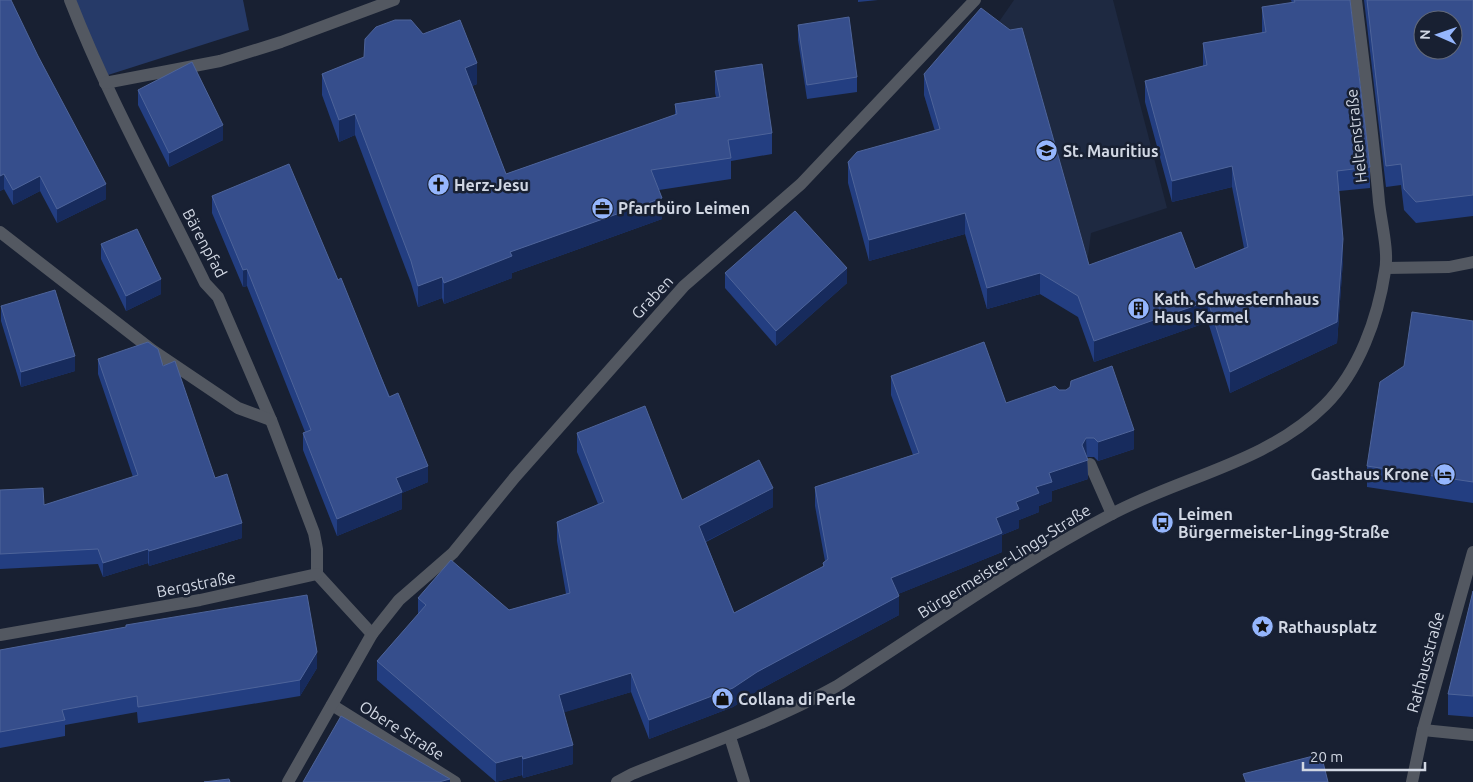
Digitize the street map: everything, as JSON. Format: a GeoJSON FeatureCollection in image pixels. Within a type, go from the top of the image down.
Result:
{"type":"FeatureCollection","features":[{"type":"Feature","properties":{"kind":"street","name":"Bärenpfad"},"geometry":{"type":"LineString","coordinates":[[70,0],[92,57],[205,283],[218,297],[271,420],[314,533],[317,549],[317,574]]}},
{"type":"Feature","properties":{"kind":"street"},"geometry":{"type":"LineString","coordinates":[[105,83],[220,61],[281,42],[394,0]]}},
{"type":"Feature","properties":{"kind":"street","name":"Graben"},"geometry":{"type":"LineString","coordinates":[[288,782],[372,634],[398,600],[453,553],[515,477],[684,286],[801,184],[975,0]]}},
{"type":"Feature","properties":{"kind":"street","name":"Heltenstraße"},"geometry":{"type":"LineString","coordinates":[[1356,0],[1370,105],[1386,268]]}},
{"type":"Feature","properties":{"kind":"street"},"geometry":{"type":"LineString","coordinates":[[0,232],[152,350],[238,408],[271,420]]}},
{"type":"Feature","properties":{"kind":"street"},"geometry":{"type":"LineString","coordinates":[[1386,268],[1449,268],[1473,262]]}},
{"type":"Feature","properties":{"kind":"street","name":"Bürgermeister-Lingg-Straße"},"geometry":{"type":"LineString","coordinates":[[617,782],[792,710],[837,686],[1045,551],[1112,514],[1234,462],[1268,445],[1302,424],[1324,405],[1344,383],[1361,352],[1375,314],[1386,268]]}},
{"type":"Feature","properties":{"kind":"street"},"geometry":{"type":"LineString","coordinates":[[1090,464],[1112,514]]}},
{"type":"Feature","properties":{"kind":"street","name":"Rathausstraße"},"geometry":{"type":"LineString","coordinates":[[1412,782],[1423,730],[1467,589],[1473,552]]}},
{"type":"Feature","properties":{"kind":"street"},"geometry":{"type":"LineString","coordinates":[[317,574],[372,634]]}},
{"type":"Feature","properties":{"kind":"street","name":"Bergstraße"},"geometry":{"type":"LineString","coordinates":[[0,635],[200,600],[317,574]]}},
{"type":"Feature","properties":{"kind":"street","name":"Obere Straße"},"geometry":{"type":"LineString","coordinates":[[332,705],[455,782]]}},
{"type":"Feature","properties":{"kind":"street"},"geometry":{"type":"LineString","coordinates":[[1423,730],[1473,735]]}},
{"type":"Feature","properties":{"kind":"street"},"geometry":{"type":"LineString","coordinates":[[730,737],[744,782]]}},
{"type":"Feature","properties":{"kind":"shaded area"},"geometry":{"type":"Polygon","coordinates":[[[68,0],[243,0],[249,30],[108,75],[68,0]]]}},
{"type":"Feature","properties":{"kind":"shaded area","name":"St. Mauritius"},"geometry":{"type":"Polygon","coordinates":[[[1014,0],[1113,0],[1167,208],[1091,233],[1085,280],[1060,289],[1053,301],[1040,294],[987,309],[924,95],[994,29],[1014,0]]]}},
{"type":"Feature","properties":{"kind":"building"},"geometry":{"type":"Polygon","coordinates":[[[0,0],[11,0],[38,56],[106,184],[57,209],[40,176],[13,190],[4,174],[0,176],[0,0]]]}},
{"type":"Feature","properties":{"kind":"building"},"geometry":{"type":"Polygon","coordinates":[[[1294,0],[1350,0],[1370,167],[1337,171],[1343,239],[1337,322],[1230,372],[1208,301],[1094,341],[1078,296],[1040,273],[987,288],[965,213],[869,240],[848,162],[857,152],[940,129],[924,74],[981,8],[1010,30],[1022,28],[1089,265],[1181,232],[1195,269],[1248,247],[1232,166],[1172,181],[1145,81],[1207,65],[1203,43],[1266,32],[1262,7],[1295,2],[1294,0]]]}},
{"type":"Feature","properties":{"kind":"building"},"geometry":{"type":"Polygon","coordinates":[[[1367,0],[1473,0],[1473,195],[1416,202],[1404,189],[1401,164],[1386,166],[1367,0]]]}},
{"type":"Feature","properties":{"kind":"building"},"geometry":{"type":"Polygon","coordinates":[[[849,17],[857,77],[807,85],[798,25],[849,17]]]}},
{"type":"Feature","properties":{"kind":"building"},"geometry":{"type":"Polygon","coordinates":[[[395,20],[411,20],[423,34],[460,20],[477,63],[465,68],[506,174],[677,114],[675,104],[720,97],[715,71],[762,64],[772,133],[728,140],[731,158],[651,170],[662,198],[510,252],[512,256],[444,283],[442,277],[418,286],[411,261],[355,114],[339,120],[322,74],[364,57],[365,39],[376,27],[395,20]]]}},
{"type":"Feature","properties":{"kind":"building"},"geometry":{"type":"Polygon","coordinates":[[[192,62],[223,125],[169,153],[138,90],[192,62]]]}},
{"type":"Feature","properties":{"kind":"building"},"geometry":{"type":"Polygon","coordinates":[[[289,164],[338,280],[341,278],[389,397],[398,393],[428,466],[396,478],[402,492],[337,519],[303,433],[311,430],[247,269],[243,270],[212,196],[289,164]]]}},
{"type":"Feature","properties":{"kind":"building"},"geometry":{"type":"Polygon","coordinates":[[[795,211],[847,268],[776,331],[725,273],[795,211]]]}},
{"type":"Feature","properties":{"kind":"building"},"geometry":{"type":"Polygon","coordinates":[[[137,229],[161,279],[126,296],[101,244],[137,229]]]}},
{"type":"Feature","properties":{"kind":"building"},"geometry":{"type":"Polygon","coordinates":[[[55,290],[75,356],[21,372],[1,306],[55,290]]]}},
{"type":"Feature","properties":{"kind":"building"},"geometry":{"type":"Polygon","coordinates":[[[1412,312],[1473,321],[1473,482],[1367,466],[1380,382],[1404,366],[1412,312]]]}},
{"type":"Feature","properties":{"kind":"building"},"geometry":{"type":"Polygon","coordinates":[[[148,342],[158,349],[163,366],[175,361],[215,478],[227,474],[242,523],[103,563],[98,549],[0,554],[0,490],[43,488],[44,505],[138,475],[98,359],[148,342]]]}},
{"type":"Feature","properties":{"kind":"building"},"geometry":{"type":"Polygon","coordinates":[[[984,342],[1006,403],[1055,386],[1059,390],[1066,390],[1070,387],[1071,381],[1112,366],[1134,430],[1098,442],[1094,438],[1086,438],[1082,445],[1088,460],[1049,473],[1052,482],[1036,487],[1039,493],[1016,502],[1019,509],[996,518],[1002,533],[891,578],[899,596],[757,672],[733,688],[649,720],[631,673],[559,695],[573,745],[523,759],[522,756],[496,763],[377,661],[426,605],[418,598],[451,560],[509,610],[570,593],[557,522],[604,502],[577,433],[645,406],[682,500],[759,460],[773,488],[699,526],[734,613],[824,566],[823,563],[828,559],[815,487],[919,453],[891,376],[984,342]]]}},
{"type":"Feature","properties":{"kind":"building"},"geometry":{"type":"Polygon","coordinates":[[[1473,591],[1473,696],[1448,694],[1473,591]]]}},
{"type":"Feature","properties":{"kind":"building"},"geometry":{"type":"Polygon","coordinates":[[[307,595],[317,652],[300,680],[138,707],[137,696],[62,710],[65,720],[0,732],[0,650],[126,627],[126,625],[307,595]]]}},
{"type":"Feature","properties":{"kind":"building"},"geometry":{"type":"Polygon","coordinates":[[[341,716],[450,779],[439,782],[303,782],[341,716]]]}},
{"type":"Feature","properties":{"kind":"building"},"geometry":{"type":"Polygon","coordinates":[[[1321,754],[1328,782],[1246,782],[1243,774],[1321,754]]]}},
{"type":"Feature","properties":{"kind":"building"},"geometry":{"type":"Polygon","coordinates":[[[229,779],[230,782],[204,782],[229,779]]]}},
{"type":"Feature","properties":{"kind":"place","name":"St. Mauritius"},"geometry":{"type":"Point","coordinates":[1047,151]}},
{"type":"Feature","properties":{"kind":"place","name":"Herz-Jesu"},"geometry":{"type":"Point","coordinates":[438,185]}},
{"type":"Feature","properties":{"kind":"place","name":"Pfarrbüro Leimen"},"geometry":{"type":"Point","coordinates":[602,208]}},
{"type":"Feature","properties":{"kind":"place","name":"Kath. Schwesternhaus Haus Karmel"},"geometry":{"type":"Point","coordinates":[1138,308]}},
{"type":"Feature","properties":{"kind":"place","name":"Gasthaus Krone"},"geometry":{"type":"Point","coordinates":[1445,474]}},
{"type":"Feature","properties":{"kind":"place","name":"Leimen Bürgermeister-Lingg-Straße"},"geometry":{"type":"Point","coordinates":[1162,523]}},
{"type":"Feature","properties":{"kind":"place","name":"Rathausplatz"},"geometry":{"type":"Point","coordinates":[1262,627]}},
{"type":"Feature","properties":{"kind":"place","name":"Collana di Perle"},"geometry":{"type":"Point","coordinates":[722,699]}}]}
